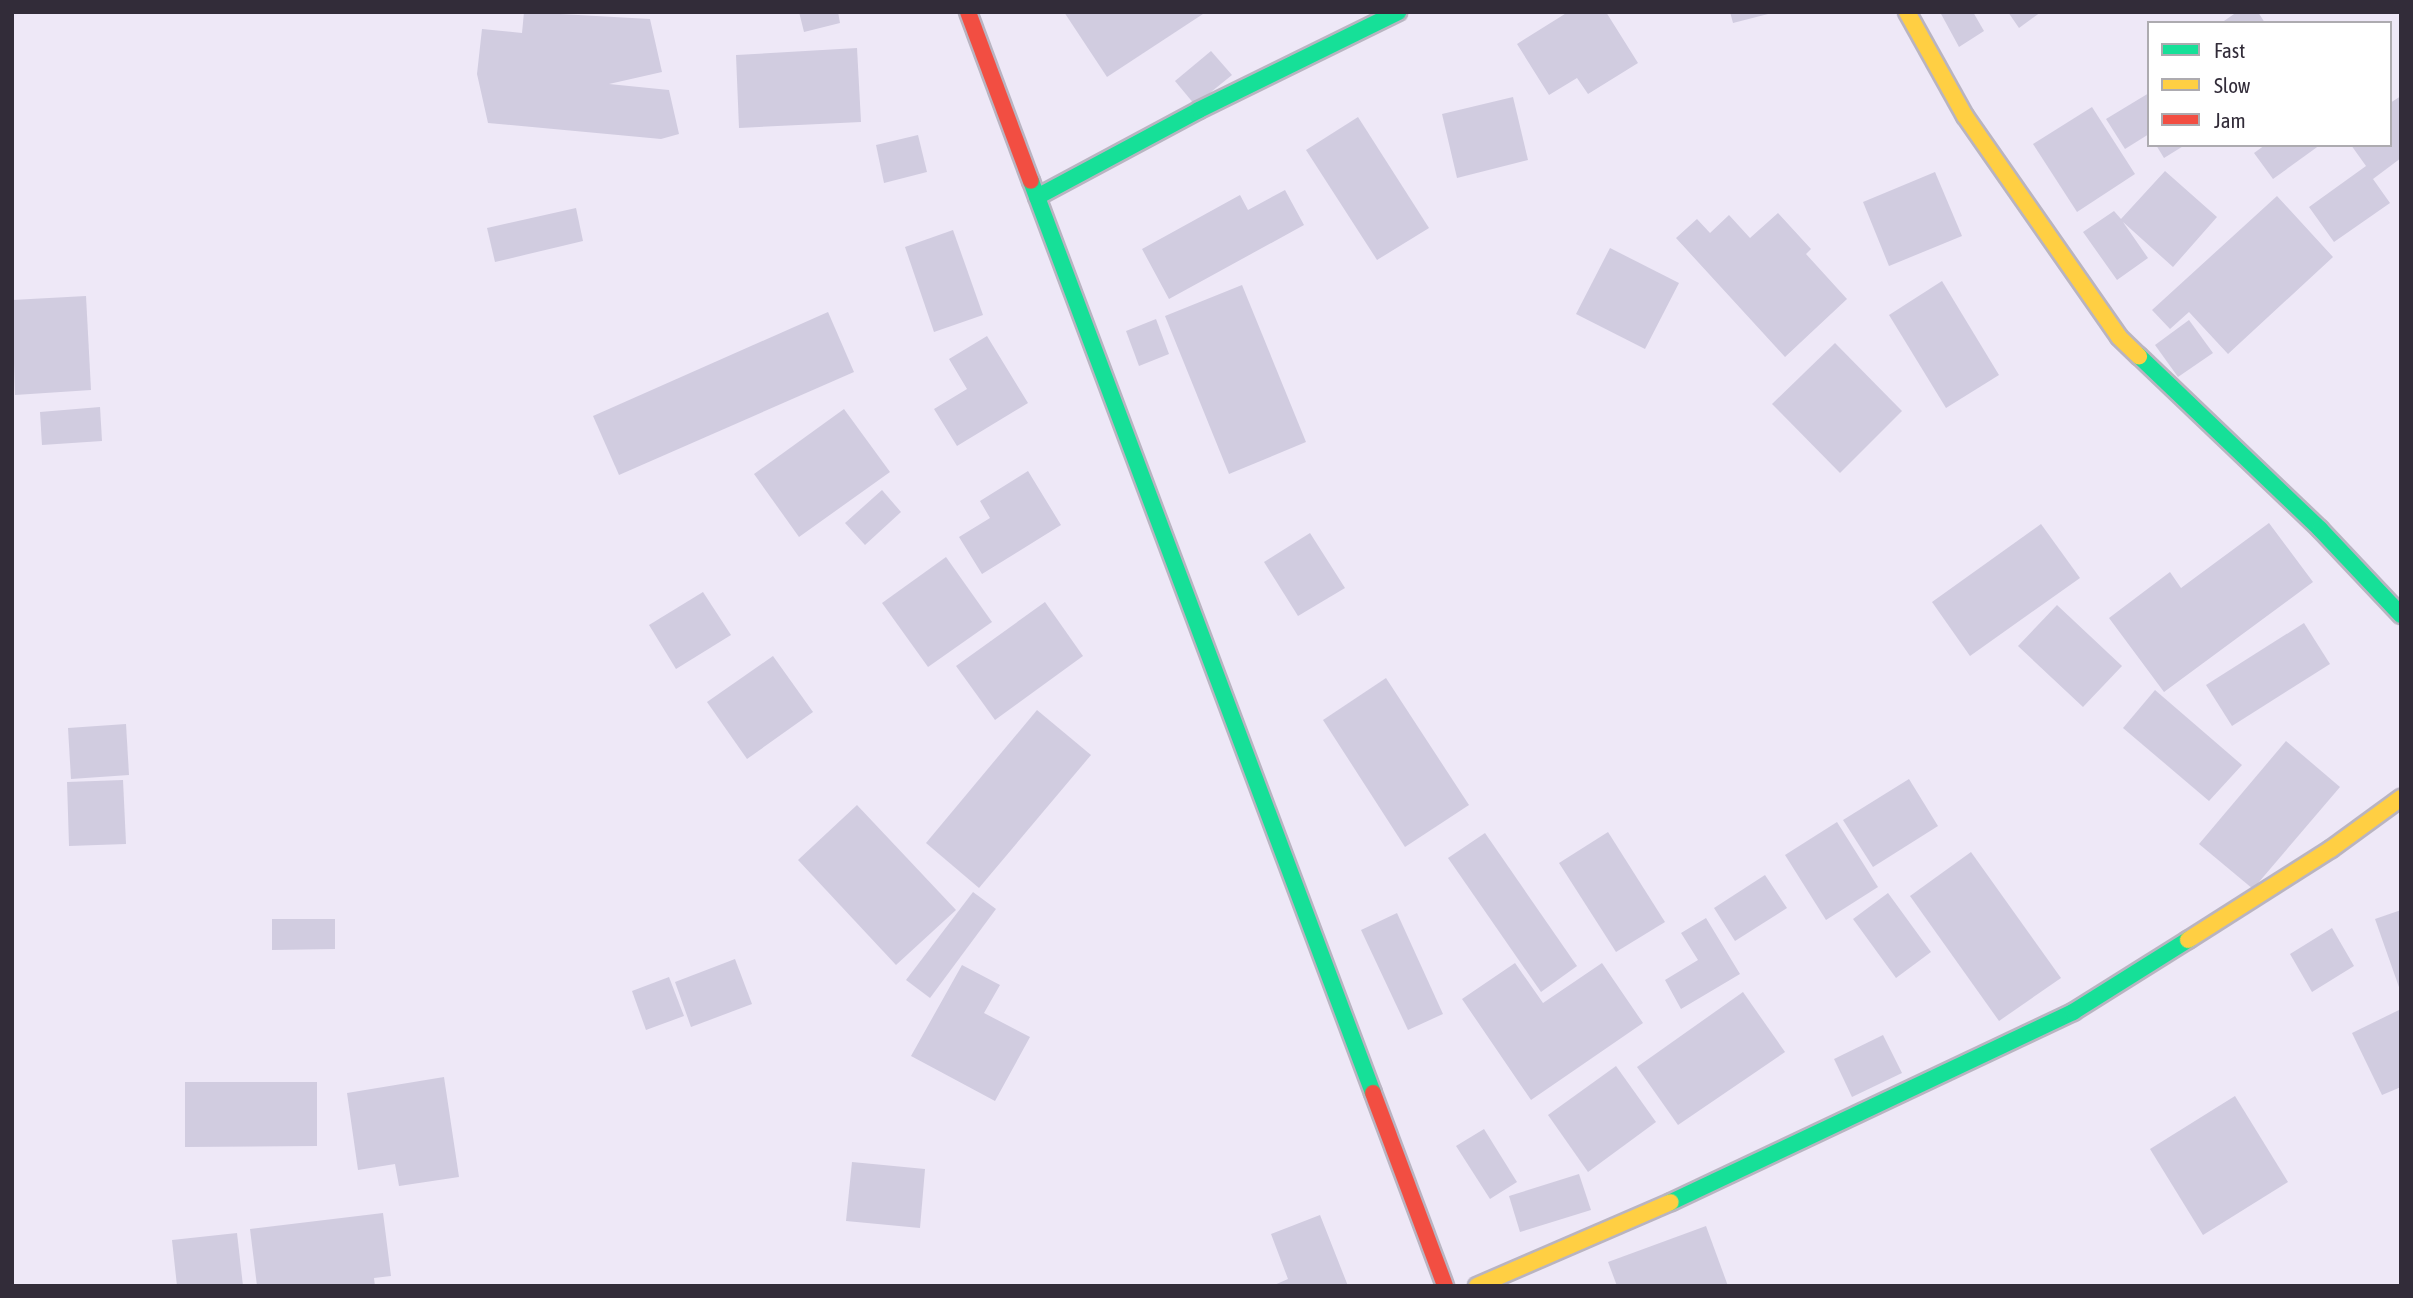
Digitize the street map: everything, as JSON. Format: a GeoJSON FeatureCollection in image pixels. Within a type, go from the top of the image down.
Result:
{"type":"FeatureCollection","features":[{"type":"Feature","properties":{"kind":"street"},"geometry":{"type":"LineString","coordinates":[[968,12],[1445,1286]]}},
{"type":"Feature","properties":{"kind":"street"},"geometry":{"type":"LineString","coordinates":[[1037,197],[1199,110],[1398,12]]}},
{"type":"Feature","properties":{"kind":"street"},"geometry":{"type":"LineString","coordinates":[[1907,12],[1965,116],[2119,337],[2320,529],[2401,615]]}},
{"type":"Feature","properties":{"kind":"street"},"geometry":{"type":"LineString","coordinates":[[1477,1286],[1598,1237],[2073,1012],[2331,849],[2401,798]]}},
{"type":"Feature","properties":{"kind":"building"},"geometry":{"type":"Polygon","coordinates":[[[524,12],[650,19],[662,72],[609,84],[669,90],[679,134],[661,139],[488,123],[477,74],[482,29],[522,33],[524,12]]]}},
{"type":"Feature","properties":{"kind":"building"},"geometry":{"type":"Polygon","coordinates":[[[799,12],[838,12],[840,23],[804,32],[799,12]]]}},
{"type":"Feature","properties":{"kind":"building"},"geometry":{"type":"Polygon","coordinates":[[[1064,12],[1206,12],[1107,77],[1064,12]]]}},
{"type":"Feature","properties":{"kind":"building"},"geometry":{"type":"Polygon","coordinates":[[[1568,12],[1606,12],[1638,63],[1588,94],[1577,78],[1549,95],[1517,44],[1568,12]]]}},
{"type":"Feature","properties":{"kind":"building"},"geometry":{"type":"Polygon","coordinates":[[[1730,12],[1772,12],[1772,13],[1733,23],[1730,12]]]}},
{"type":"Feature","properties":{"kind":"building"},"geometry":{"type":"Polygon","coordinates":[[[1940,12],[1973,12],[1984,31],[1959,47],[1940,12]]]}},
{"type":"Feature","properties":{"kind":"building"},"geometry":{"type":"Polygon","coordinates":[[[2008,12],[2041,12],[2019,28],[2008,12]]]}},
{"type":"Feature","properties":{"kind":"building"},"geometry":{"type":"Polygon","coordinates":[[[2237,12],[2258,12],[2264,21],[2224,21],[2237,12]]]}},
{"type":"Feature","properties":{"kind":"building"},"geometry":{"type":"Polygon","coordinates":[[[857,48],[861,122],[739,128],[736,55],[857,48]]]}},
{"type":"Feature","properties":{"kind":"building"},"geometry":{"type":"Polygon","coordinates":[[[1211,51],[1232,75],[1195,105],[1175,81],[1211,51]]]}},
{"type":"Feature","properties":{"kind":"building"},"geometry":{"type":"Polygon","coordinates":[[[2147,94],[2147,135],[2125,149],[2106,119],[2147,94]]]}},
{"type":"Feature","properties":{"kind":"building"},"geometry":{"type":"Polygon","coordinates":[[[2401,96],[2401,158],[2373,179],[2390,203],[2334,242],[2309,207],[2366,166],[2352,147],[2392,147],[2392,102],[2401,96]]]}},
{"type":"Feature","properties":{"kind":"building"},"geometry":{"type":"Polygon","coordinates":[[[1513,97],[1528,160],[1457,178],[1442,114],[1513,97]]]}},
{"type":"Feature","properties":{"kind":"building"},"geometry":{"type":"Polygon","coordinates":[[[2092,107],[2135,174],[2077,212],[2033,144],[2092,107]]]}},
{"type":"Feature","properties":{"kind":"building"},"geometry":{"type":"Polygon","coordinates":[[[1358,117],[1429,228],[1377,260],[1306,150],[1358,117]]]}},
{"type":"Feature","properties":{"kind":"building"},"geometry":{"type":"Polygon","coordinates":[[[918,135],[927,172],[884,183],[876,145],[918,135]]]}},
{"type":"Feature","properties":{"kind":"building"},"geometry":{"type":"Polygon","coordinates":[[[2157,147],[2182,147],[2164,158],[2157,147]]]}},
{"type":"Feature","properties":{"kind":"building"},"geometry":{"type":"Polygon","coordinates":[[[2262,147],[2317,147],[2273,179],[2254,153],[2262,147]]]}},
{"type":"Feature","properties":{"kind":"building"},"geometry":{"type":"Polygon","coordinates":[[[2165,171],[2217,217],[2173,267],[2123,222],[2148,258],[2117,280],[2083,232],[2114,211],[2121,219],[2165,171]]]}},
{"type":"Feature","properties":{"kind":"building"},"geometry":{"type":"Polygon","coordinates":[[[1935,172],[1962,236],[1889,266],[1863,202],[1935,172]]]}},
{"type":"Feature","properties":{"kind":"building"},"geometry":{"type":"Polygon","coordinates":[[[1285,190],[1304,225],[1169,299],[1142,249],[1240,195],[1248,210],[1285,190]]]}},
{"type":"Feature","properties":{"kind":"building"},"geometry":{"type":"Polygon","coordinates":[[[2277,196],[2333,257],[2228,354],[2189,312],[2170,329],[2152,310],[2277,196]]]}},
{"type":"Feature","properties":{"kind":"building"},"geometry":{"type":"Polygon","coordinates":[[[576,208],[583,241],[495,262],[487,228],[576,208]]]}},
{"type":"Feature","properties":{"kind":"building"},"geometry":{"type":"Polygon","coordinates":[[[1778,213],[1811,249],[1806,254],[1847,299],[1785,357],[1676,238],[1697,219],[1710,233],[1729,215],[1750,238],[1778,213]]]}},
{"type":"Feature","properties":{"kind":"building"},"geometry":{"type":"Polygon","coordinates":[[[953,230],[983,315],[934,332],[905,247],[953,230]]]}},
{"type":"Feature","properties":{"kind":"building"},"geometry":{"type":"Polygon","coordinates":[[[1610,248],[1679,283],[1645,349],[1576,314],[1610,248]]]}},
{"type":"Feature","properties":{"kind":"building"},"geometry":{"type":"Polygon","coordinates":[[[1942,281],[1999,375],[1946,408],[1889,315],[1942,281]]]}},
{"type":"Feature","properties":{"kind":"building"},"geometry":{"type":"Polygon","coordinates":[[[1242,285],[1306,442],[1229,474],[1165,316],[1242,285]]]}},
{"type":"Feature","properties":{"kind":"building"},"geometry":{"type":"Polygon","coordinates":[[[86,296],[91,390],[15,395],[12,300],[86,296]]]}},
{"type":"Feature","properties":{"kind":"building"},"geometry":{"type":"Polygon","coordinates":[[[828,312],[854,372],[619,475],[593,416],[828,312]]]}},
{"type":"Feature","properties":{"kind":"building"},"geometry":{"type":"Polygon","coordinates":[[[1156,319],[1169,354],[1139,366],[1126,331],[1156,319]]]}},
{"type":"Feature","properties":{"kind":"building"},"geometry":{"type":"Polygon","coordinates":[[[2189,320],[2213,353],[2178,377],[2155,345],[2189,320]]]}},
{"type":"Feature","properties":{"kind":"building"},"geometry":{"type":"Polygon","coordinates":[[[987,336],[1028,403],[957,446],[934,409],[967,389],[949,359],[987,336]]]}},
{"type":"Feature","properties":{"kind":"building"},"geometry":{"type":"Polygon","coordinates":[[[1835,343],[1902,411],[1840,473],[1772,404],[1835,343]]]}},
{"type":"Feature","properties":{"kind":"building"},"geometry":{"type":"Polygon","coordinates":[[[100,407],[102,441],[42,445],[40,412],[100,407]]]}},
{"type":"Feature","properties":{"kind":"building"},"geometry":{"type":"Polygon","coordinates":[[[844,409],[890,472],[799,537],[754,474],[844,409]]]}},
{"type":"Feature","properties":{"kind":"building"},"geometry":{"type":"Polygon","coordinates":[[[1028,471],[1061,525],[982,574],[959,537],[990,518],[980,501],[1028,471]]]}},
{"type":"Feature","properties":{"kind":"building"},"geometry":{"type":"Polygon","coordinates":[[[882,490],[901,512],[865,545],[845,523],[882,490]]]}},
{"type":"Feature","properties":{"kind":"building"},"geometry":{"type":"Polygon","coordinates":[[[2269,523],[2313,582],[2164,692],[2109,618],[2170,572],[2181,588],[2269,523]]]}},
{"type":"Feature","properties":{"kind":"building"},"geometry":{"type":"Polygon","coordinates":[[[2041,524],[2080,578],[1970,656],[1932,602],[2041,524]]]}},
{"type":"Feature","properties":{"kind":"building"},"geometry":{"type":"Polygon","coordinates":[[[1310,533],[1345,588],[1298,616],[1264,562],[1310,533]]]}},
{"type":"Feature","properties":{"kind":"building"},"geometry":{"type":"Polygon","coordinates":[[[946,557],[992,622],[928,667],[882,603],[946,557]]]}},
{"type":"Feature","properties":{"kind":"building"},"geometry":{"type":"Polygon","coordinates":[[[703,592],[731,635],[676,669],[649,625],[703,592]]]}},
{"type":"Feature","properties":{"kind":"building"},"geometry":{"type":"Polygon","coordinates":[[[1045,602],[1083,656],[995,720],[956,666],[1045,602]]]}},
{"type":"Feature","properties":{"kind":"building"},"geometry":{"type":"Polygon","coordinates":[[[2057,605],[2122,666],[2083,707],[2018,646],[2057,605]]]}},
{"type":"Feature","properties":{"kind":"building"},"geometry":{"type":"Polygon","coordinates":[[[2304,623],[2330,664],[2232,726],[2206,685],[2304,623]]]}},
{"type":"Feature","properties":{"kind":"building"},"geometry":{"type":"Polygon","coordinates":[[[773,656],[813,712],[747,759],[707,702],[773,656]]]}},
{"type":"Feature","properties":{"kind":"building"},"geometry":{"type":"Polygon","coordinates":[[[1386,678],[1469,805],[1405,847],[1323,720],[1386,678]]]}},
{"type":"Feature","properties":{"kind":"building"},"geometry":{"type":"Polygon","coordinates":[[[2155,690],[2242,765],[2209,801],[2123,728],[2155,690]]]}},
{"type":"Feature","properties":{"kind":"building"},"geometry":{"type":"Polygon","coordinates":[[[1037,710],[1091,755],[979,888],[926,843],[1037,710]]]}},
{"type":"Feature","properties":{"kind":"building"},"geometry":{"type":"Polygon","coordinates":[[[126,724],[129,775],[71,779],[68,728],[126,724]]]}},
{"type":"Feature","properties":{"kind":"building"},"geometry":{"type":"Polygon","coordinates":[[[2286,741],[2340,787],[2253,889],[2199,844],[2286,741]]]}},
{"type":"Feature","properties":{"kind":"building"},"geometry":{"type":"Polygon","coordinates":[[[1909,779],[1938,826],[1873,867],[1843,820],[1909,779]]]}},
{"type":"Feature","properties":{"kind":"building"},"geometry":{"type":"Polygon","coordinates":[[[123,780],[126,844],[69,846],[67,782],[123,780]]]}},
{"type":"Feature","properties":{"kind":"building"},"geometry":{"type":"Polygon","coordinates":[[[857,805],[956,910],[896,965],[798,860],[857,805]]]}},
{"type":"Feature","properties":{"kind":"building"},"geometry":{"type":"Polygon","coordinates":[[[1837,822],[1878,887],[1826,920],[1785,855],[1837,822]]]}},
{"type":"Feature","properties":{"kind":"building"},"geometry":{"type":"Polygon","coordinates":[[[1608,832],[1665,922],[1616,952],[1559,863],[1608,832]]]}},
{"type":"Feature","properties":{"kind":"building"},"geometry":{"type":"Polygon","coordinates":[[[1485,833],[1577,966],[1541,992],[1448,858],[1485,833]]]}},
{"type":"Feature","properties":{"kind":"building"},"geometry":{"type":"Polygon","coordinates":[[[1971,852],[2061,978],[1999,1021],[1910,896],[1971,852]]]}},
{"type":"Feature","properties":{"kind":"building"},"geometry":{"type":"Polygon","coordinates":[[[1765,875],[1787,908],[1735,941],[1714,908],[1765,875]]]}},
{"type":"Feature","properties":{"kind":"building"},"geometry":{"type":"Polygon","coordinates":[[[973,892],[996,909],[930,998],[906,980],[973,892]]]}},
{"type":"Feature","properties":{"kind":"building"},"geometry":{"type":"Polygon","coordinates":[[[1888,893],[1931,952],[1896,978],[1853,919],[1888,893]]]}},
{"type":"Feature","properties":{"kind":"building"},"geometry":{"type":"Polygon","coordinates":[[[2401,910],[2401,990],[2400,990],[2375,919],[2401,910]]]}},
{"type":"Feature","properties":{"kind":"building"},"geometry":{"type":"Polygon","coordinates":[[[1397,913],[1443,1014],[1408,1030],[1361,930],[1397,913]]]}},
{"type":"Feature","properties":{"kind":"building"},"geometry":{"type":"Polygon","coordinates":[[[1706,918],[1740,974],[1681,1009],[1665,980],[1698,960],[1681,933],[1706,918]]]}},
{"type":"Feature","properties":{"kind":"building"},"geometry":{"type":"Polygon","coordinates":[[[272,919],[335,919],[335,949],[272,950],[272,919]]]}},
{"type":"Feature","properties":{"kind":"building"},"geometry":{"type":"Polygon","coordinates":[[[2332,928],[2354,966],[2312,992],[2290,954],[2332,928]]]}},
{"type":"Feature","properties":{"kind":"building"},"geometry":{"type":"Polygon","coordinates":[[[735,959],[752,1004],[691,1027],[675,982],[735,959]]]}},
{"type":"Feature","properties":{"kind":"building"},"geometry":{"type":"Polygon","coordinates":[[[1515,963],[1543,1003],[1602,963],[1643,1023],[1531,1100],[1462,999],[1515,963]]]}},
{"type":"Feature","properties":{"kind":"building"},"geometry":{"type":"Polygon","coordinates":[[[962,965],[1000,985],[984,1013],[1030,1037],[995,1101],[911,1056],[962,965]]]}},
{"type":"Feature","properties":{"kind":"building"},"geometry":{"type":"Polygon","coordinates":[[[669,977],[684,1016],[646,1030],[632,991],[669,977]]]}},
{"type":"Feature","properties":{"kind":"building"},"geometry":{"type":"Polygon","coordinates":[[[1743,992],[1785,1052],[1678,1125],[1637,1067],[1743,992]]]}},
{"type":"Feature","properties":{"kind":"building"},"geometry":{"type":"Polygon","coordinates":[[[2401,1009],[2401,1087],[2382,1095],[2352,1033],[2401,1009]]]}},
{"type":"Feature","properties":{"kind":"building"},"geometry":{"type":"Polygon","coordinates":[[[1883,1035],[1902,1073],[1852,1097],[1834,1059],[1883,1035]]]}},
{"type":"Feature","properties":{"kind":"building"},"geometry":{"type":"Polygon","coordinates":[[[1616,1066],[1656,1122],[1588,1172],[1548,1115],[1616,1066]]]}},
{"type":"Feature","properties":{"kind":"building"},"geometry":{"type":"Polygon","coordinates":[[[444,1077],[459,1177],[399,1186],[395,1164],[358,1170],[347,1093],[444,1077]]]}},
{"type":"Feature","properties":{"kind":"building"},"geometry":{"type":"Polygon","coordinates":[[[185,1082],[317,1082],[317,1146],[185,1147],[185,1082]]]}},
{"type":"Feature","properties":{"kind":"building"},"geometry":{"type":"Polygon","coordinates":[[[2235,1096],[2288,1182],[2203,1235],[2150,1149],[2235,1096]]]}},
{"type":"Feature","properties":{"kind":"building"},"geometry":{"type":"Polygon","coordinates":[[[1484,1129],[1517,1182],[1490,1199],[1456,1146],[1484,1129]]]}},
{"type":"Feature","properties":{"kind":"building"},"geometry":{"type":"Polygon","coordinates":[[[852,1162],[925,1169],[920,1228],[846,1221],[852,1162]]]}},
{"type":"Feature","properties":{"kind":"building"},"geometry":{"type":"Polygon","coordinates":[[[1579,1174],[1591,1210],[1520,1232],[1509,1196],[1579,1174]]]}},
{"type":"Feature","properties":{"kind":"building"},"geometry":{"type":"Polygon","coordinates":[[[383,1213],[391,1276],[374,1278],[375,1286],[257,1286],[250,1229],[383,1213]]]}},
{"type":"Feature","properties":{"kind":"building"},"geometry":{"type":"Polygon","coordinates":[[[1320,1215],[1348,1286],[1272,1286],[1288,1279],[1271,1234],[1320,1215]]]}},
{"type":"Feature","properties":{"kind":"building"},"geometry":{"type":"Polygon","coordinates":[[[1706,1226],[1728,1286],[1617,1286],[1608,1262],[1706,1226]]]}},
{"type":"Feature","properties":{"kind":"building"},"geometry":{"type":"Polygon","coordinates":[[[237,1233],[243,1286],[177,1286],[172,1240],[237,1233]]]}},
{"type":"Feature","properties":{"kind":"traffic: fast"},"geometry":{"type":"LineString","coordinates":[[1037,197],[1199,110],[1398,12]]}},
{"type":"Feature","properties":{"kind":"traffic: fast"},"geometry":{"type":"LineString","coordinates":[[1031,181],[1373,1093]]}},
{"type":"Feature","properties":{"kind":"traffic: fast"},"geometry":{"type":"LineString","coordinates":[[2139,356],[2320,529],[2401,615]]}},
{"type":"Feature","properties":{"kind":"traffic: fast"},"geometry":{"type":"LineString","coordinates":[[1671,1202],[2073,1012],[2188,940]]}},
{"type":"Feature","properties":{"kind":"traffic: slow"},"geometry":{"type":"LineString","coordinates":[[1907,12],[1965,116],[2119,337],[2139,356]]}},
{"type":"Feature","properties":{"kind":"traffic: slow"},"geometry":{"type":"LineString","coordinates":[[2188,940],[2331,849],[2401,798]]}},
{"type":"Feature","properties":{"kind":"traffic: slow"},"geometry":{"type":"LineString","coordinates":[[1477,1286],[1671,1202]]}},
{"type":"Feature","properties":{"kind":"traffic: jam"},"geometry":{"type":"LineString","coordinates":[[968,12],[1031,181]]}},
{"type":"Feature","properties":{"kind":"traffic: jam"},"geometry":{"type":"LineString","coordinates":[[1373,1093],[1445,1286]]}}]}
